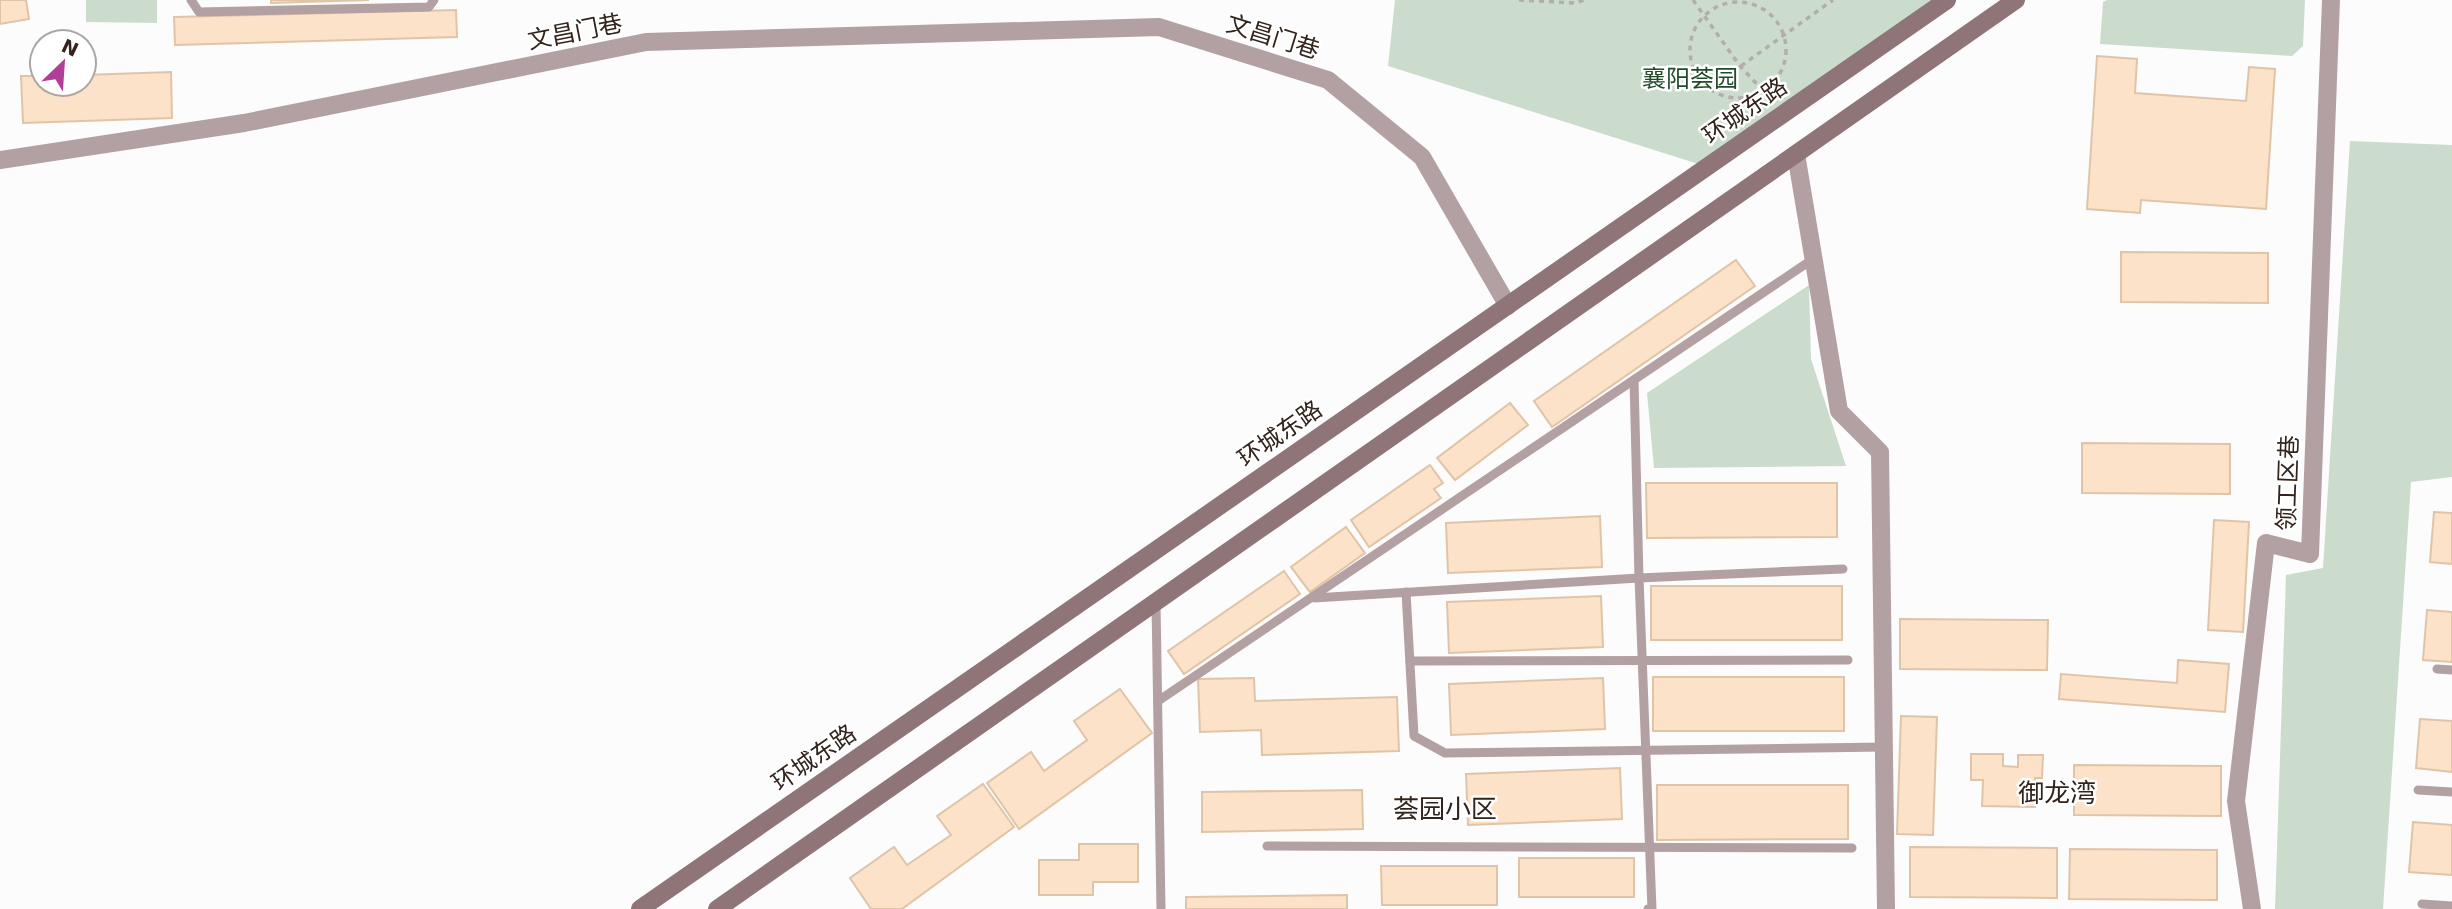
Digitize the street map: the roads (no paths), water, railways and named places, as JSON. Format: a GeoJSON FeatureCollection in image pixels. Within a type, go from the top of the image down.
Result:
{"type":"FeatureCollection","features":[{"type":"Feature","properties":{"kind":"main road","name":"环城东路"},"geometry":{"type":"LineString","coordinates":[[640,909],[1947,0]]}},
{"type":"Feature","properties":{"kind":"main road"},"geometry":{"type":"LineString","coordinates":[[717,909],[2016,0]]}},
{"type":"Feature","properties":{"kind":"street","name":"领工区巷"},"geometry":{"type":"LineString","coordinates":[[2252,909],[2236,801],[2266,543],[2310,554],[2331,0]]}},
{"type":"Feature","properties":{"kind":"street","name":"文昌门巷"},"geometry":{"type":"LineString","coordinates":[[0,160],[244,123],[646,43],[1159,27],[1328,80],[1422,157],[1508,306]]}},
{"type":"Feature","properties":{"kind":"street"},"geometry":{"type":"LineString","coordinates":[[1796,154],[1839,411],[1880,452],[1886,909]]}},
{"type":"Feature","properties":{"kind":"lane"},"geometry":{"type":"LineString","coordinates":[[191,0],[199,12],[429,7],[434,0]]}},
{"type":"Feature","properties":{"kind":"lane"},"geometry":{"type":"LineString","coordinates":[[247,0],[248,11]]}},
{"type":"Feature","properties":{"kind":"lane"},"geometry":{"type":"LineString","coordinates":[[1158,701],[1813,259]]}},
{"type":"Feature","properties":{"kind":"lane"},"geometry":{"type":"LineString","coordinates":[[1634,380],[1652,909],[1648,909]]}},
{"type":"Feature","properties":{"kind":"lane"},"geometry":{"type":"LineString","coordinates":[[1312,598],[1639,578],[1843,569]]}},
{"type":"Feature","properties":{"kind":"lane"},"geometry":{"type":"LineString","coordinates":[[1406,592],[1414,736],[1445,753],[1884,747]]}},
{"type":"Feature","properties":{"kind":"lane"},"geometry":{"type":"LineString","coordinates":[[1156,602],[1161,909]]}},
{"type":"Feature","properties":{"kind":"lane"},"geometry":{"type":"LineString","coordinates":[[1410,661],[1848,660]]}},
{"type":"Feature","properties":{"kind":"lane"},"geometry":{"type":"LineString","coordinates":[[2437,668],[2452,670]]}},
{"type":"Feature","properties":{"kind":"lane"},"geometry":{"type":"LineString","coordinates":[[2418,790],[2452,792]]}},
{"type":"Feature","properties":{"kind":"lane"},"geometry":{"type":"LineString","coordinates":[[1267,846],[1852,848]]}},
{"type":"Feature","properties":{"kind":"lane"},"geometry":{"type":"LineString","coordinates":[[2422,904],[2452,906]]}},
{"type":"Feature","properties":{"kind":"district","name":"御龙湾"},"geometry":{"type":"Point","coordinates":[2057,793]}},
{"type":"Feature","properties":{"kind":"district","name":"荟园小区"},"geometry":{"type":"Point","coordinates":[1445,809]}},
{"type":"Feature","properties":{"kind":"park label","name":"襄阳荟园"},"geometry":{"type":"Point","coordinates":[1690,79]}}]}
